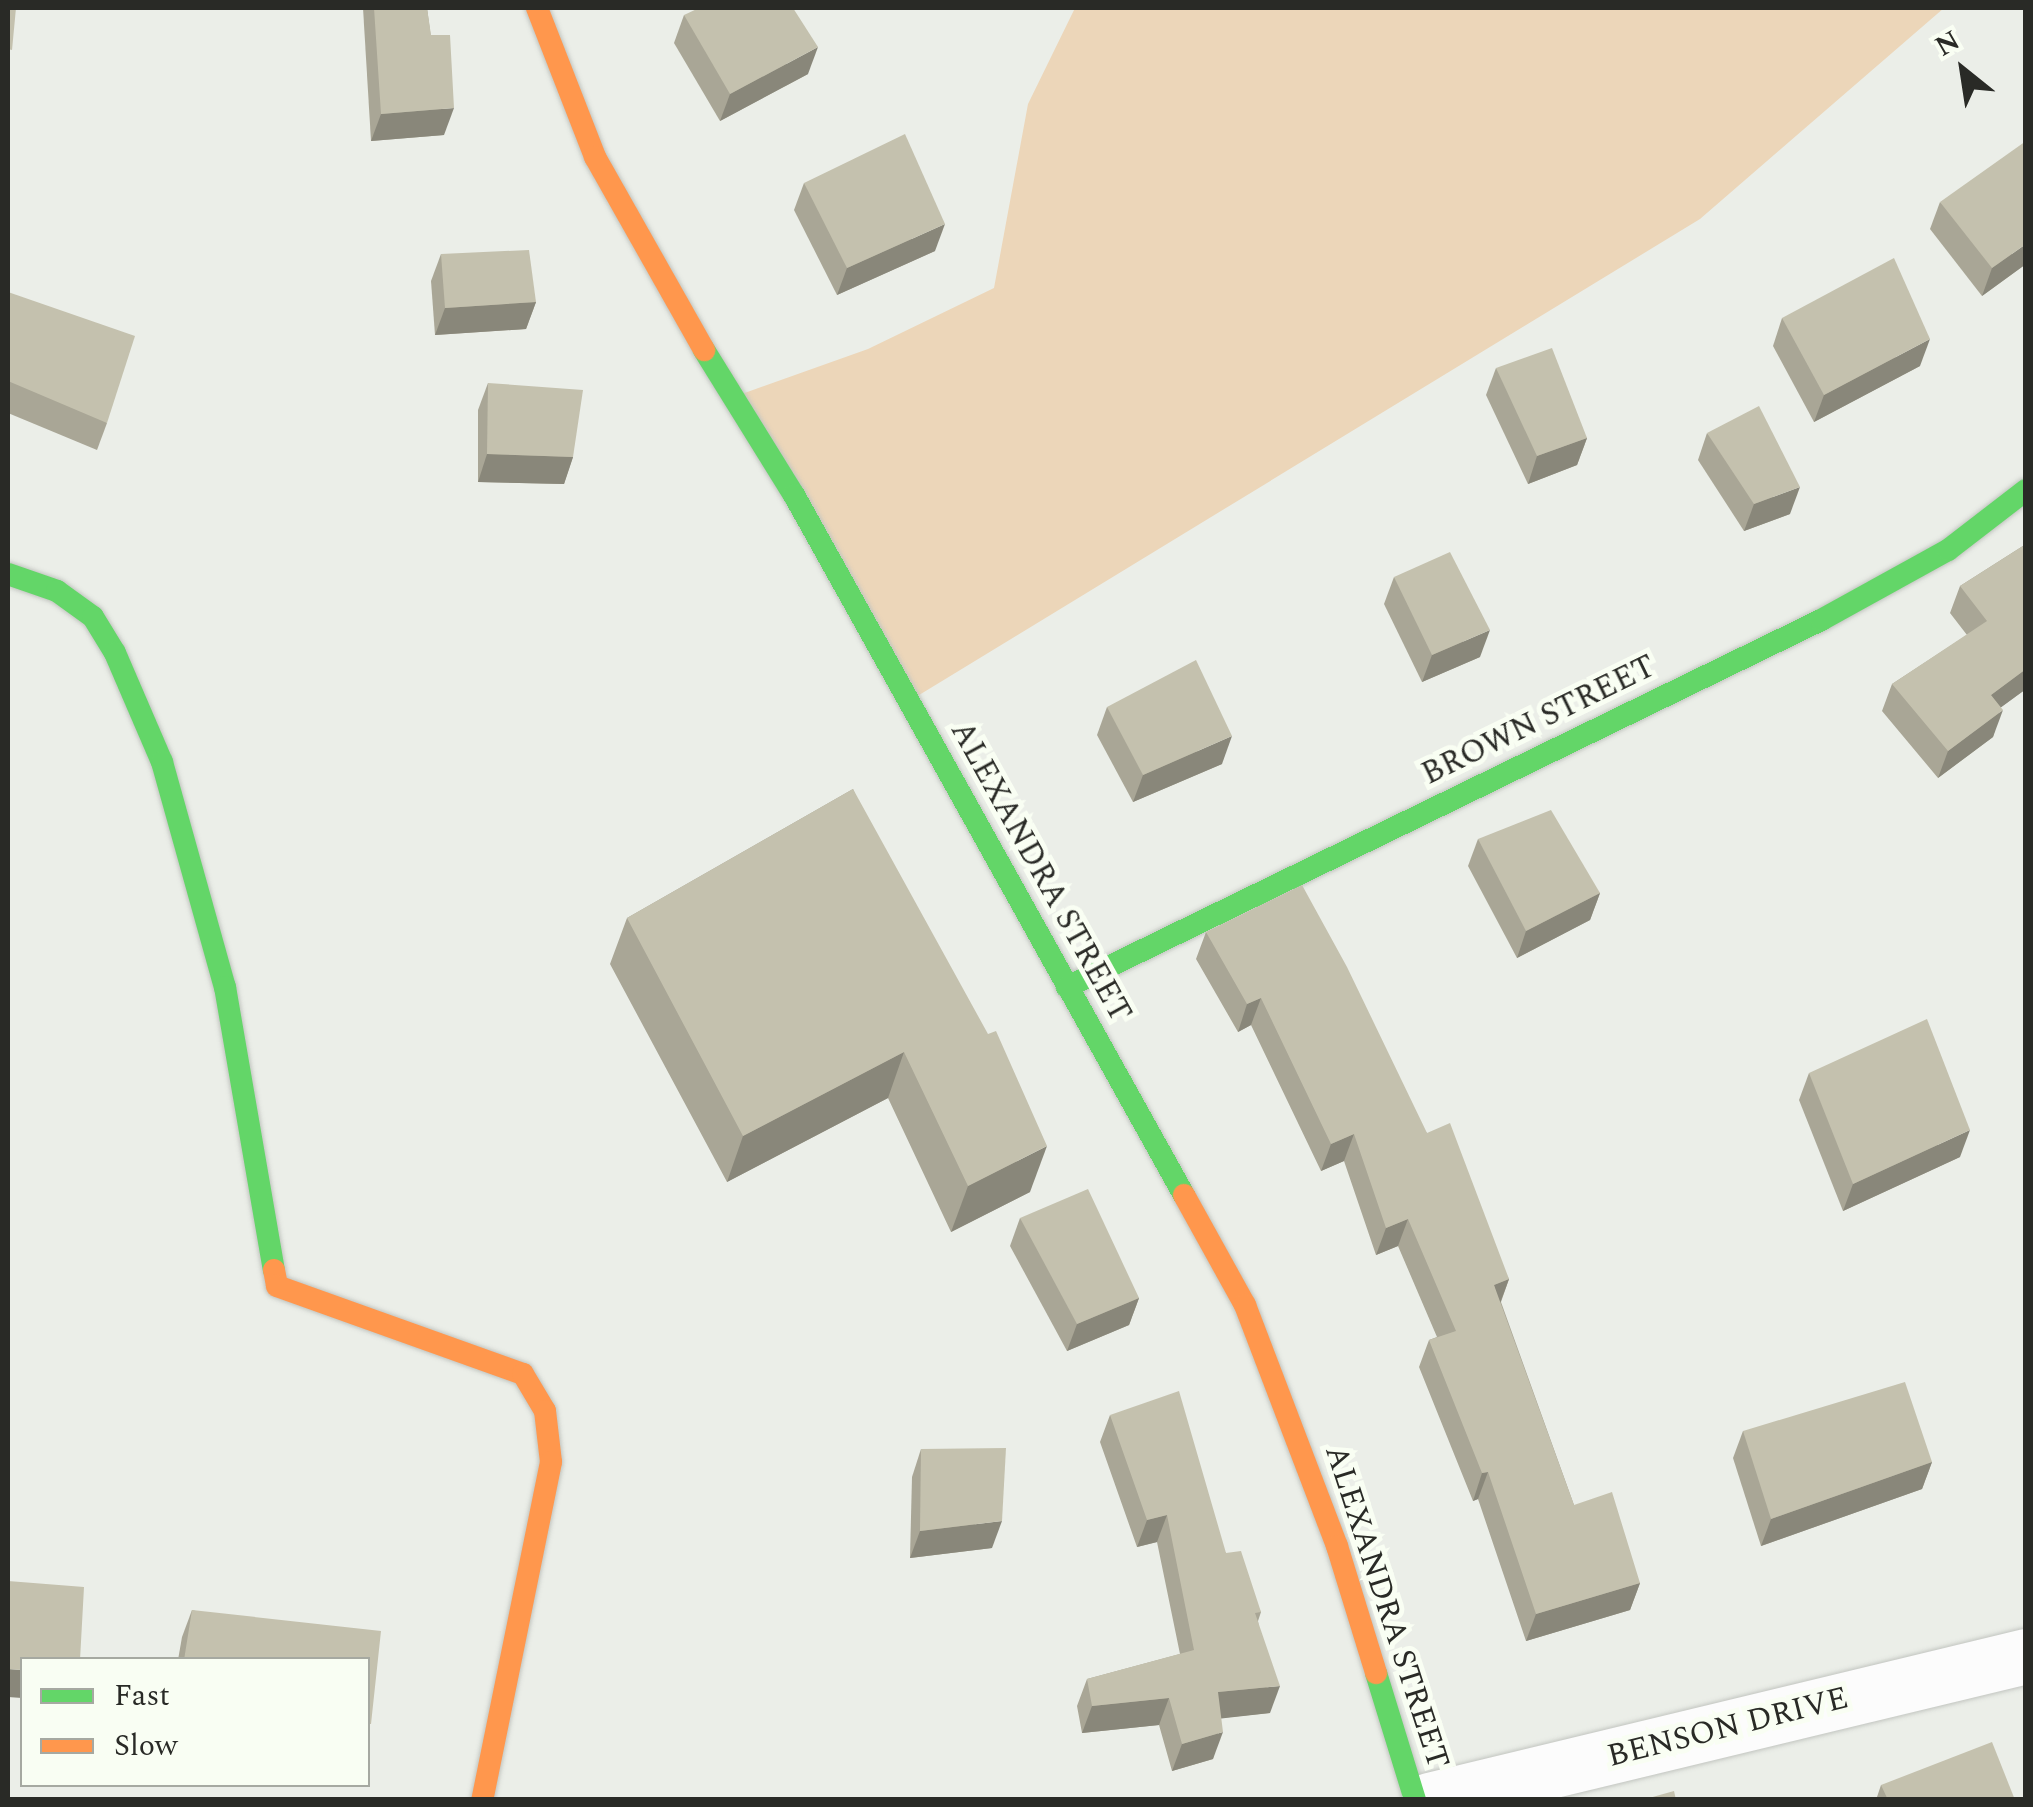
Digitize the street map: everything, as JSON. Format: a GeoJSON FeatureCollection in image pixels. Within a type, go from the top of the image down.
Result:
{"type":"FeatureCollection","features":[{"type":"Feature","properties":{"kind":"street","name":"ALEXANDRA STREET"},"geometry":{"type":"LineString","coordinates":[[536,8],[595,157],[698,340],[794,495],[1244,1305],[1336,1546],[1416,1800]]}},
{"type":"Feature","properties":{"kind":"street","name":"BROWN STREET"},"geometry":{"type":"LineString","coordinates":[[1068,987],[1821,620],[1948,550],[2026,490]]}},
{"type":"Feature","properties":{"kind":"street"},"geometry":{"type":"LineString","coordinates":[[8,574],[57,591],[93,617],[116,653],[162,762],[225,987],[277,1286],[524,1374],[545,1412],[551,1462],[482,1800]]}},
{"type":"Feature","properties":{"kind":"street","name":"BENSON DRIVE"},"geometry":{"type":"LineString","coordinates":[[1430,1800],[2026,1656]]}},
{"type":"Feature","properties":{"kind":"shaded area"},"geometry":{"type":"Polygon","coordinates":[[[1075,8],[1944,8],[1700,219],[906,703],[725,400],[868,349],[994,288],[1028,104],[1075,8]]]}},
{"type":"Feature","properties":{"kind":"building"},"geometry":{"type":"Polygon","coordinates":[[[8,8],[16,8],[12,50],[8,49],[8,8]]]}},
{"type":"Feature","properties":{"kind":"building"},"geometry":{"type":"Polygon","coordinates":[[[374,8],[427,8],[431,35],[450,35],[454,108],[381,114],[374,8]]]}},
{"type":"Feature","properties":{"kind":"building"},"geometry":{"type":"Polygon","coordinates":[[[699,8],[793,8],[818,47],[730,94],[684,15],[699,8]]]}},
{"type":"Feature","properties":{"kind":"building"},"geometry":{"type":"Polygon","coordinates":[[[905,134],[945,224],[847,268],[804,183],[905,134]]]}},
{"type":"Feature","properties":{"kind":"building"},"geometry":{"type":"Polygon","coordinates":[[[2026,141],[2026,244],[1992,268],[1940,202],[2026,141]]]}},
{"type":"Feature","properties":{"kind":"building"},"geometry":{"type":"Polygon","coordinates":[[[529,250],[536,302],[445,308],[441,254],[529,250]]]}},
{"type":"Feature","properties":{"kind":"building"},"geometry":{"type":"Polygon","coordinates":[[[1894,258],[1930,339],[1824,395],[1782,318],[1894,258]]]}},
{"type":"Feature","properties":{"kind":"building"},"geometry":{"type":"Polygon","coordinates":[[[8,292],[135,336],[107,423],[8,381],[8,292]]]}},
{"type":"Feature","properties":{"kind":"building"},"geometry":{"type":"Polygon","coordinates":[[[1552,348],[1587,438],[1537,456],[1496,368],[1552,348]]]}},
{"type":"Feature","properties":{"kind":"building"},"geometry":{"type":"Polygon","coordinates":[[[488,383],[583,390],[573,457],[487,454],[488,383]]]}},
{"type":"Feature","properties":{"kind":"building"},"geometry":{"type":"Polygon","coordinates":[[[1759,406],[1800,487],[1754,504],[1707,433],[1759,406]]]}},
{"type":"Feature","properties":{"kind":"building"},"geometry":{"type":"Polygon","coordinates":[[[2026,544],[2026,669],[1991,695],[2003,710],[1948,751],[1892,684],[1987,621],[1960,586],[2026,544]]]}},
{"type":"Feature","properties":{"kind":"building"},"geometry":{"type":"Polygon","coordinates":[[[1450,552],[1490,630],[1432,655],[1394,577],[1450,552]]]}},
{"type":"Feature","properties":{"kind":"building"},"geometry":{"type":"Polygon","coordinates":[[[1196,660],[1232,736],[1143,775],[1107,707],[1196,660]]]}},
{"type":"Feature","properties":{"kind":"building"},"geometry":{"type":"Polygon","coordinates":[[[853,789],[988,1034],[996,1031],[1047,1146],[968,1186],[904,1052],[743,1136],[627,918],[853,789]]]}},
{"type":"Feature","properties":{"kind":"building"},"geometry":{"type":"Polygon","coordinates":[[[1551,810],[1600,893],[1526,931],[1478,839],[1551,810]]]}},
{"type":"Feature","properties":{"kind":"building"},"geometry":{"type":"Polygon","coordinates":[[[1302,885],[1347,967],[1427,1133],[1450,1123],[1509,1279],[1494,1285],[1574,1505],[1612,1492],[1640,1583],[1536,1614],[1488,1472],[1482,1473],[1429,1340],[1456,1331],[1408,1219],[1386,1228],[1354,1134],[1331,1144],[1261,998],[1247,1004],[1206,932],[1302,885]]]}},
{"type":"Feature","properties":{"kind":"building"},"geometry":{"type":"Polygon","coordinates":[[[1927,1019],[1970,1130],[1853,1184],[1809,1073],[1927,1019]]]}},
{"type":"Feature","properties":{"kind":"building"},"geometry":{"type":"Polygon","coordinates":[[[1088,1189],[1139,1298],[1077,1324],[1020,1218],[1088,1189]]]}},
{"type":"Feature","properties":{"kind":"building"},"geometry":{"type":"Polygon","coordinates":[[[1905,1382],[1932,1462],[1771,1519],[1743,1431],[1905,1382]]]}},
{"type":"Feature","properties":{"kind":"building"},"geometry":{"type":"Polygon","coordinates":[[[1179,1391],[1226,1553],[1241,1551],[1261,1612],[1255,1613],[1280,1686],[1218,1692],[1223,1732],[1182,1744],[1169,1698],[1092,1706],[1087,1679],[1194,1650],[1167,1515],[1147,1520],[1110,1415],[1179,1391]]]}},
{"type":"Feature","properties":{"kind":"building"},"geometry":{"type":"Polygon","coordinates":[[[1006,1448],[1002,1521],[920,1531],[921,1449],[1006,1448]]]}},
{"type":"Feature","properties":{"kind":"building"},"geometry":{"type":"Polygon","coordinates":[[[8,1581],[84,1587],[80,1657],[20,1657],[20,1670],[8,1669],[8,1581]]]}},
{"type":"Feature","properties":{"kind":"building"},"geometry":{"type":"Polygon","coordinates":[[[192,1610],[381,1631],[371,1724],[370,1657],[184,1657],[192,1610]]]}},
{"type":"Feature","properties":{"kind":"building"},"geometry":{"type":"Polygon","coordinates":[[[1992,1742],[2015,1800],[1888,1800],[1881,1785],[1992,1742]]]}},
{"type":"Feature","properties":{"kind":"building"},"geometry":{"type":"Polygon","coordinates":[[[1674,1791],[1676,1800],[1642,1800],[1674,1791]]]}},
{"type":"Feature","properties":{"kind":"traffic: fast"},"geometry":{"type":"LineString","coordinates":[[704,350],[794,495],[1184,1195]]}},
{"type":"Feature","properties":{"kind":"traffic: fast"},"geometry":{"type":"LineString","coordinates":[[1067,987],[1821,620],[1948,550],[2026,490]]}},
{"type":"Feature","properties":{"kind":"traffic: fast"},"geometry":{"type":"LineString","coordinates":[[8,574],[57,591],[93,617],[115,653],[162,762],[225,987],[274,1270]]}},
{"type":"Feature","properties":{"kind":"traffic: fast"},"geometry":{"type":"LineString","coordinates":[[1376,1673],[1415,1800]]}},
{"type":"Feature","properties":{"kind":"traffic: slow"},"geometry":{"type":"LineString","coordinates":[[537,8],[595,157],[704,350]]}},
{"type":"Feature","properties":{"kind":"traffic: slow"},"geometry":{"type":"LineString","coordinates":[[1184,1195],[1245,1305],[1337,1546],[1376,1673]]}},
{"type":"Feature","properties":{"kind":"traffic: slow"},"geometry":{"type":"LineString","coordinates":[[274,1270],[277,1286],[523,1374],[545,1411],[551,1462],[482,1800]]}}]}
